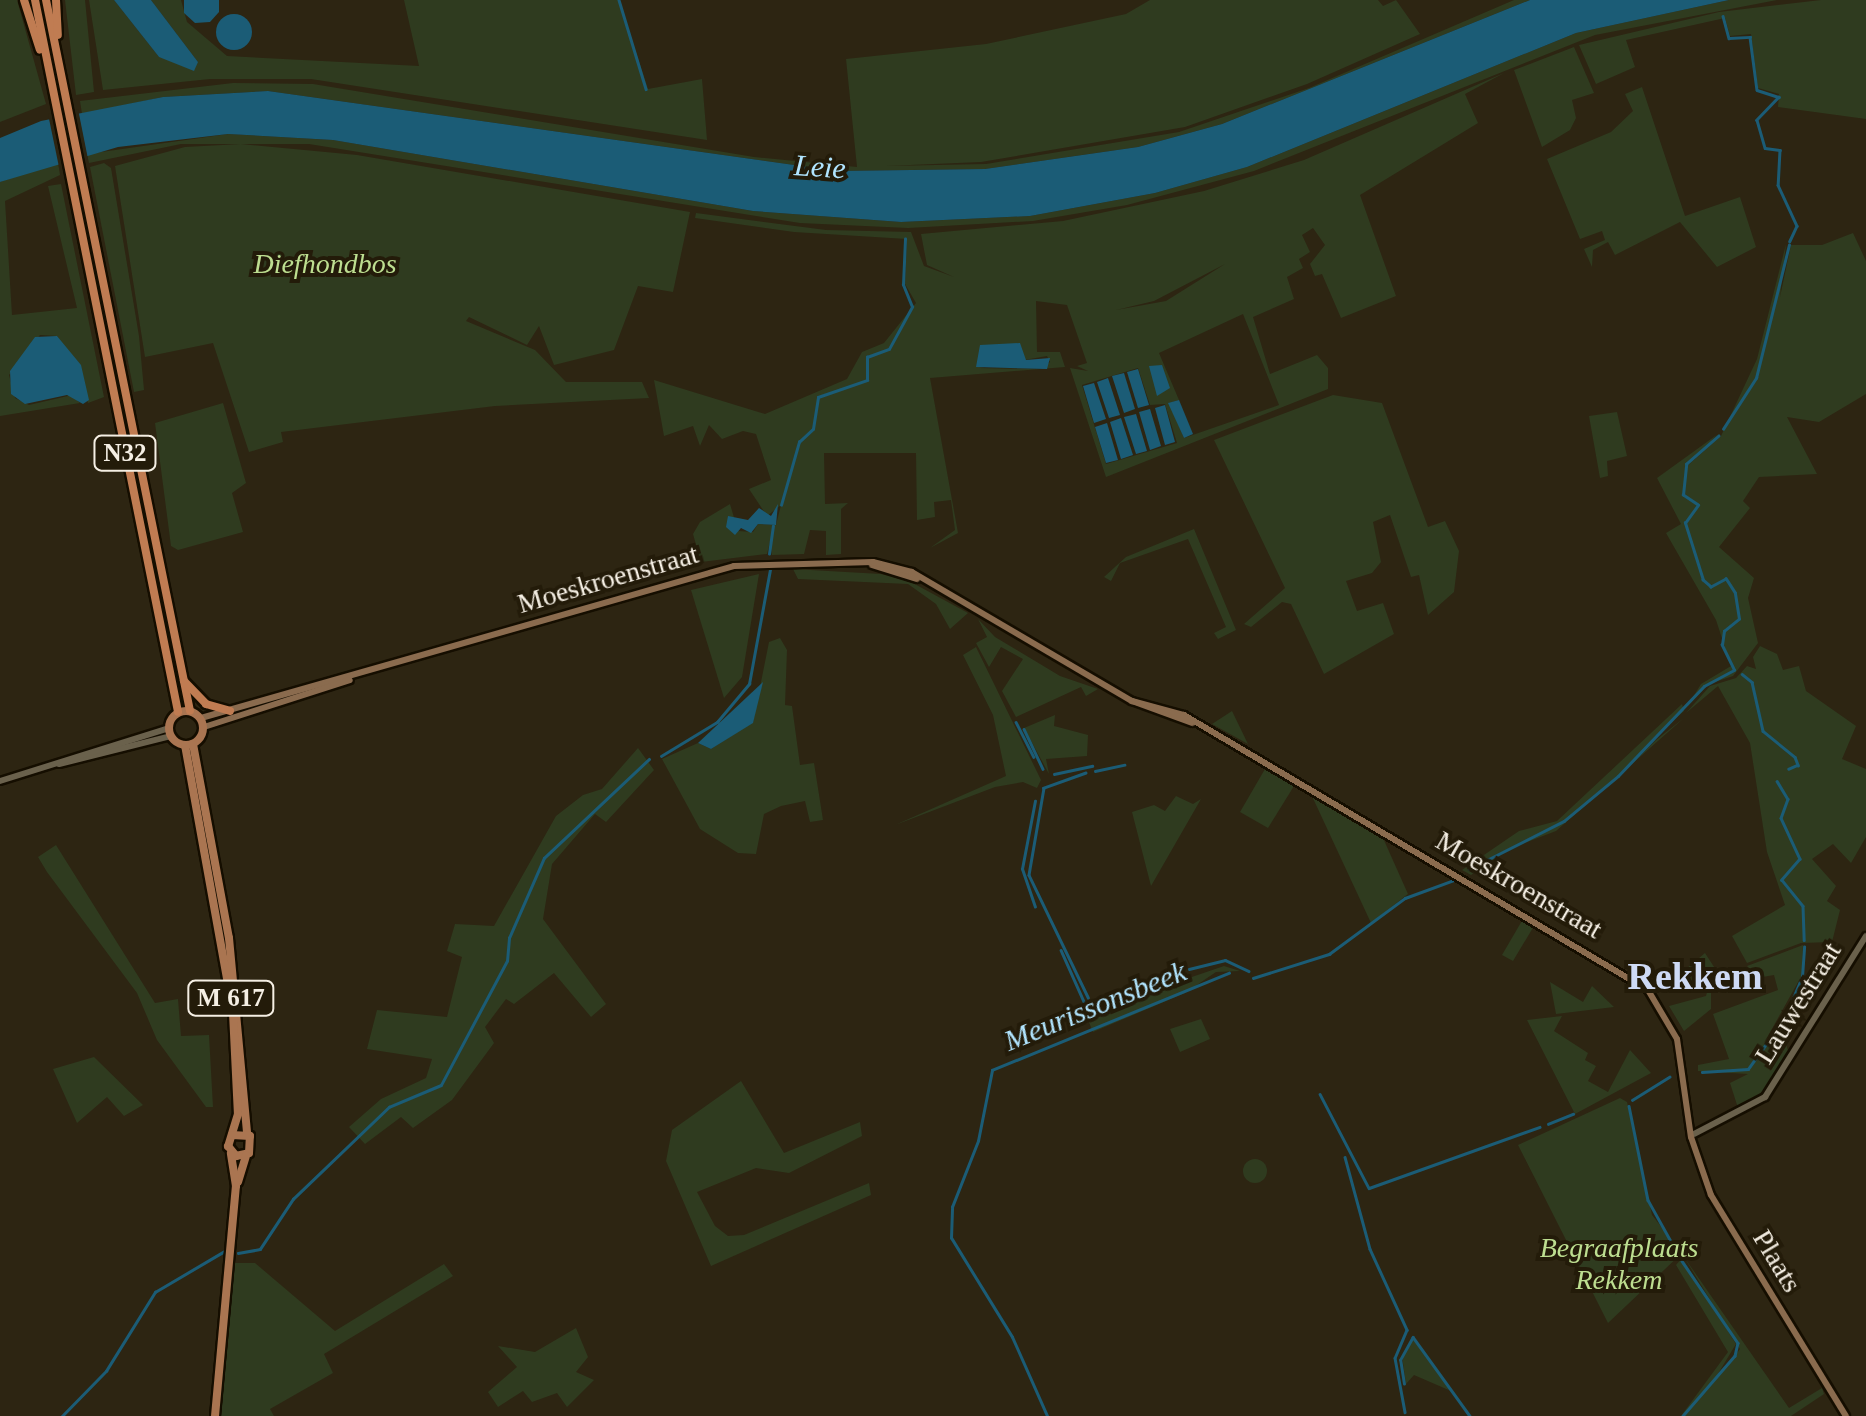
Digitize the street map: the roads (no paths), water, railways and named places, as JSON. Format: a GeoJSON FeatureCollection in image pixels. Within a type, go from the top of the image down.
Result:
{"type":"FeatureCollection","features":[{"type":"Feature","properties":{"kind":"highway"},"geometry":{"type":"LineString","coordinates":[[24,0],[51,81]]}},
{"type":"Feature","properties":{"kind":"highway","name":"N32"},"geometry":{"type":"LineString","coordinates":[[35,0],[178,712]]}},
{"type":"Feature","properties":{"kind":"highway","name":"N32"},"geometry":{"type":"LineString","coordinates":[[46,0],[190,710]]}},
{"type":"Feature","properties":{"kind":"highway"},"geometry":{"type":"LineString","coordinates":[[56,0],[58,54]]}},
{"type":"Feature","properties":{"kind":"highway"},"geometry":{"type":"LineString","coordinates":[[184,681],[206,704],[230,711]]}},
{"type":"Feature","properties":{"kind":"main road","name":"Moeskroenstraat"},"geometry":{"type":"LineString","coordinates":[[202,722],[738,565],[859,563],[932,585],[1132,701],[1203,726],[1648,990],[1677,1039],[1693,1136],[1726,1221]]}},
{"type":"Feature","properties":{"kind":"main road","name":"Moeskroenstraat"},"geometry":{"type":"LineString","coordinates":[[202,722],[374,670]]}},
{"type":"Feature","properties":{"kind":"main road"},"geometry":{"type":"LineString","coordinates":[[190,710],[202,722],[189,745],[170,732],[178,712],[190,710]]}},
{"type":"Feature","properties":{"kind":"main road","name":"M 617"},"geometry":{"type":"LineString","coordinates":[[189,745],[239,1013],[247,1133]]}},
{"type":"Feature","properties":{"kind":"main road","name":"M 617"},"geometry":{"type":"LineString","coordinates":[[189,745],[233,1013],[238,1114],[232,1134]]}},
{"type":"Feature","properties":{"kind":"main road"},"geometry":{"type":"LineString","coordinates":[[212,1416],[236,1186],[253,1145],[247,1133],[232,1134],[236,1186]]}},
{"type":"Feature","properties":{"kind":"main road"},"geometry":{"type":"LineString","coordinates":[[231,1153],[246,1155]]}},
{"type":"Feature","properties":{"kind":"main road","name":"Plaats"},"geometry":{"type":"LineString","coordinates":[[1726,1221],[1846,1416]]}},
{"type":"Feature","properties":{"kind":"street"},"geometry":{"type":"LineString","coordinates":[[0,781],[170,732]]}},
{"type":"Feature","properties":{"kind":"street","name":"Lauwestraat"},"geometry":{"type":"LineString","coordinates":[[1693,1136],[1766,1097],[1866,936]]}},
{"type":"Feature","properties":{"kind":"water"},"geometry":{"type":"Polygon","coordinates":[[[114,0],[151,0],[198,62],[194,71],[159,57],[114,0]]]}},
{"type":"Feature","properties":{"kind":"water"},"geometry":{"type":"Polygon","coordinates":[[[184,0],[219,0],[219,12],[210,22],[195,23],[184,13],[184,0]]]}},
{"type":"Feature","properties":{"kind":"water","name":"Leie"},"geometry":{"type":"Polygon","coordinates":[[[1530,0],[1729,0],[1576,33],[1247,167],[1155,193],[1030,216],[901,222],[753,211],[333,140],[228,134],[118,147],[0,182],[0,138],[41,121],[163,97],[268,91],[837,171],[985,169],[1138,147],[1222,124],[1530,0]]]}},
{"type":"Feature","properties":{"kind":"water"},"geometry":{"type":"Polygon","coordinates":[[[234,14],[247,19],[252,32],[247,45],[234,50],[221,45],[216,32],[221,19],[234,14]]]}},
{"type":"Feature","properties":{"kind":"water"},"geometry":{"type":"Polygon","coordinates":[[[57,336],[81,365],[89,400],[83,404],[67,395],[25,404],[11,394],[10,371],[35,337],[57,336]]]}},
{"type":"Feature","properties":{"kind":"water"},"geometry":{"type":"Polygon","coordinates":[[[1020,343],[1026,360],[1050,358],[1047,369],[976,367],[980,345],[1020,343]]]}},
{"type":"Feature","properties":{"kind":"water"},"geometry":{"type":"Polygon","coordinates":[[[1162,365],[1170,388],[1157,396],[1149,366],[1162,365]]]}},
{"type":"Feature","properties":{"kind":"water"},"geometry":{"type":"Polygon","coordinates":[[[1138,369],[1149,405],[1138,408],[1127,372],[1138,369]]]}},
{"type":"Feature","properties":{"kind":"water"},"geometry":{"type":"Polygon","coordinates":[[[1124,373],[1135,409],[1124,413],[1112,376],[1124,373]]]}},
{"type":"Feature","properties":{"kind":"water"},"geometry":{"type":"Polygon","coordinates":[[[1108,378],[1120,415],[1109,418],[1097,382],[1108,378]]]}},
{"type":"Feature","properties":{"kind":"water"},"geometry":{"type":"Polygon","coordinates":[[[1094,383],[1106,419],[1094,423],[1083,386],[1094,383]]]}},
{"type":"Feature","properties":{"kind":"water"},"geometry":{"type":"Polygon","coordinates":[[[1179,400],[1193,434],[1184,438],[1168,403],[1179,400]]]}},
{"type":"Feature","properties":{"kind":"water"},"geometry":{"type":"Polygon","coordinates":[[[1165,405],[1175,442],[1165,445],[1155,408],[1165,405]]]}},
{"type":"Feature","properties":{"kind":"water"},"geometry":{"type":"Polygon","coordinates":[[[1150,409],[1161,446],[1150,450],[1139,412],[1150,409]]]}},
{"type":"Feature","properties":{"kind":"water"},"geometry":{"type":"Polygon","coordinates":[[[1136,414],[1147,451],[1136,454],[1124,417],[1136,414]]]}},
{"type":"Feature","properties":{"kind":"water"},"geometry":{"type":"Polygon","coordinates":[[[1121,418],[1133,455],[1121,459],[1110,422],[1121,418]]]}},
{"type":"Feature","properties":{"kind":"water"},"geometry":{"type":"Polygon","coordinates":[[[1107,423],[1118,460],[1106,463],[1095,427],[1107,423]]]}},
{"type":"Feature","properties":{"kind":"water"},"geometry":{"type":"Polygon","coordinates":[[[778,504],[776,525],[758,524],[751,533],[741,528],[735,535],[726,527],[728,516],[748,520],[759,508],[771,516],[778,504]]]}},
{"type":"Feature","properties":{"kind":"water"},"geometry":{"type":"Polygon","coordinates":[[[763,682],[753,723],[711,749],[698,743],[763,682]]]}},
{"type":"Feature","properties":{"kind":"waterway"},"geometry":{"type":"LineString","coordinates":[[619,0],[646,89]]}},
{"type":"Feature","properties":{"kind":"waterway"},"geometry":{"type":"LineString","coordinates":[[1723,16],[1729,38],[1750,37],[1757,90],[1779,97],[1757,120],[1765,148],[1780,150],[1778,185],[1797,226],[1790,241]]}},
{"type":"Feature","properties":{"kind":"waterway"},"geometry":{"type":"LineString","coordinates":[[781,505],[799,442],[813,429],[818,397],[867,380],[867,357],[889,349],[912,307],[903,285],[905,239]]}},
{"type":"Feature","properties":{"kind":"waterway"},"geometry":{"type":"LineString","coordinates":[[1723,429],[1756,378],[1789,245]]}},
{"type":"Feature","properties":{"kind":"waterway"},"geometry":{"type":"LineString","coordinates":[[1469,869],[1564,821],[1618,776],[1704,686],[1734,670],[1722,645],[1724,631],[1739,619],[1735,593],[1726,579],[1711,587],[1703,580],[1685,523],[1698,505],[1683,495],[1686,464],[1718,436]]}},
{"type":"Feature","properties":{"kind":"waterway"},"geometry":{"type":"LineString","coordinates":[[769,554],[773,526]]}},
{"type":"Feature","properties":{"kind":"waterway"},"geometry":{"type":"LineString","coordinates":[[661,756],[717,722],[749,684],[770,570]]}},
{"type":"Feature","properties":{"kind":"waterway"},"geometry":{"type":"LineString","coordinates":[[1742,674],[1752,682],[1763,731],[1795,757],[1798,765],[1789,769]]}},
{"type":"Feature","properties":{"kind":"waterway"},"geometry":{"type":"LineString","coordinates":[[1016,722],[1034,757]]}},
{"type":"Feature","properties":{"kind":"waterway"},"geometry":{"type":"LineString","coordinates":[[1024,729],[1043,769]]}},
{"type":"Feature","properties":{"kind":"waterway"},"geometry":{"type":"LineString","coordinates":[[238,1253],[260,1249],[293,1199],[389,1107],[441,1085],[507,961],[509,938],[544,858],[649,759]]}},
{"type":"Feature","properties":{"kind":"waterway"},"geometry":{"type":"LineString","coordinates":[[1095,771],[1124,765]]}},
{"type":"Feature","properties":{"kind":"waterway"},"geometry":{"type":"LineString","coordinates":[[1054,774],[1092,766]]}},
{"type":"Feature","properties":{"kind":"waterway"},"geometry":{"type":"LineString","coordinates":[[1086,773],[1044,788],[1029,875],[1088,997]]}},
{"type":"Feature","properties":{"kind":"waterway"},"geometry":{"type":"LineString","coordinates":[[1777,781],[1788,799],[1781,818],[1800,859],[1782,880],[1803,906],[1804,940]]}},
{"type":"Feature","properties":{"kind":"waterway"},"geometry":{"type":"LineString","coordinates":[[1035,801],[1022,869],[1035,907]]}},
{"type":"Feature","properties":{"kind":"waterway"},"geometry":{"type":"LineString","coordinates":[[1253,978],[1329,954],[1405,898],[1454,880]]}},
{"type":"Feature","properties":{"kind":"waterway"},"geometry":{"type":"LineString","coordinates":[[1702,1072],[1748,1069],[1784,1019],[1802,977],[1804,947]]}},
{"type":"Feature","properties":{"kind":"waterway"},"geometry":{"type":"LineString","coordinates":[[1061,950],[1085,1004]]}},
{"type":"Feature","properties":{"kind":"waterway"},"geometry":{"type":"LineString","coordinates":[[1189,969],[1225,960],[1249,971]]}},
{"type":"Feature","properties":{"kind":"waterway"},"geometry":{"type":"LineString","coordinates":[[1101,1002],[1182,971]]}},
{"type":"Feature","properties":{"kind":"waterway","name":"Meurissonsbeek"},"geometry":{"type":"LineString","coordinates":[[1047,1416],[1012,1337],[951,1238],[952,1207],[978,1141],[992,1070],[1229,973]]}},
{"type":"Feature","properties":{"kind":"waterway"},"geometry":{"type":"LineString","coordinates":[[1632,1100],[1669,1077]]}},
{"type":"Feature","properties":{"kind":"waterway"},"geometry":{"type":"LineString","coordinates":[[1320,1094],[1369,1188],[1539,1127]]}},
{"type":"Feature","properties":{"kind":"waterway"},"geometry":{"type":"LineString","coordinates":[[1629,1106],[1648,1200],[1678,1254]]}},
{"type":"Feature","properties":{"kind":"waterway"},"geometry":{"type":"LineString","coordinates":[[1548,1124],[1573,1114]]}},
{"type":"Feature","properties":{"kind":"waterway"},"geometry":{"type":"LineString","coordinates":[[1345,1157],[1370,1249],[1407,1330],[1395,1358],[1405,1412]]}},
{"type":"Feature","properties":{"kind":"waterway"},"geometry":{"type":"LineString","coordinates":[[62,1416],[106,1371],[155,1292],[223,1252]]}},
{"type":"Feature","properties":{"kind":"waterway"},"geometry":{"type":"LineString","coordinates":[[1682,1261],[1738,1343],[1735,1356],[1683,1416]]}},
{"type":"Feature","properties":{"kind":"waterway"},"geometry":{"type":"LineString","coordinates":[[1404,1384],[1400,1360],[1413,1337],[1470,1416]]}},
{"type":"Feature","properties":{"kind":"district","name":"Rekkem"},"geometry":{"type":"Point","coordinates":[1695,977]}},
{"type":"Feature","properties":{"kind":"park label","name":"Diefhondbos"},"geometry":{"type":"Point","coordinates":[325,264]}},
{"type":"Feature","properties":{"kind":"park label","name":"Begraafplaats Rekkem"},"geometry":{"type":"Point","coordinates":[1619,1264]}}]}
